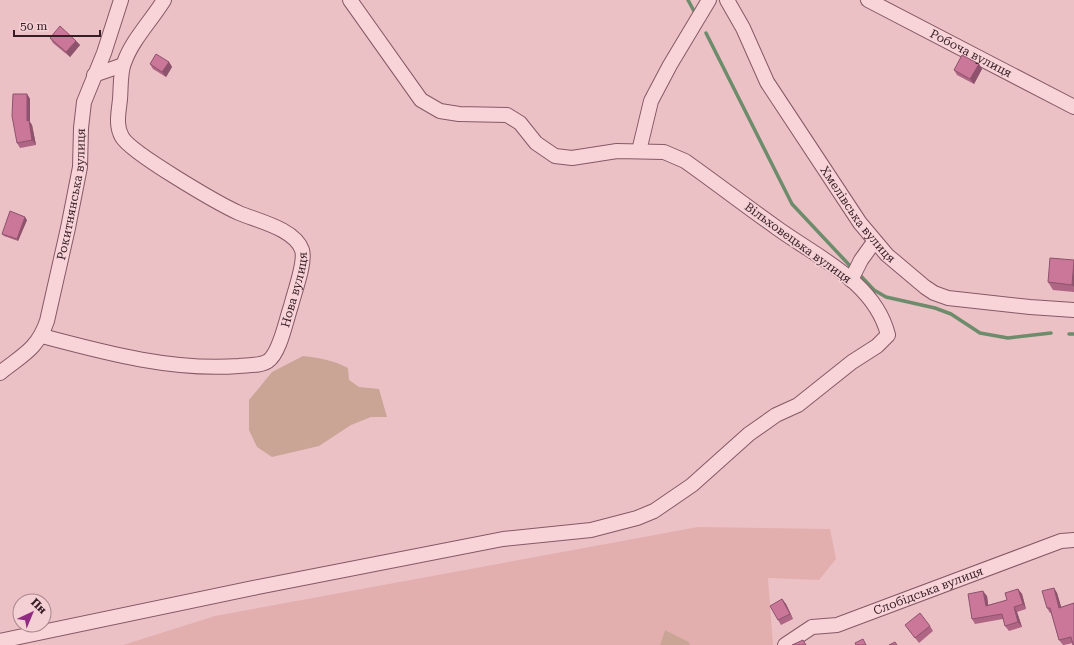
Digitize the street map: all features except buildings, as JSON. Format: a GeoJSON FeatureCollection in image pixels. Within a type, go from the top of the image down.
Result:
{"type":"FeatureCollection","features":[{"type":"Feature","properties":{"kind":"street","name":"Рокитнянська вулиця"},"geometry":{"type":"LineString","coordinates":[[0,373],[32,349],[42,336],[47,321],[80,167],[81,128],[84,102],[104,53],[121,0]]}},
{"type":"Feature","properties":{"kind":"street"},"geometry":{"type":"LineString","coordinates":[[94,75],[123,64],[135,41],[164,0]]}},
{"type":"Feature","properties":{"kind":"street","name":"Вільховецька вулиця"},"geometry":{"type":"LineString","coordinates":[[0,641],[258,587],[503,539],[591,530],[637,518],[654,511],[692,485],[748,434],[776,414],[798,405],[852,362],[877,346],[888,335],[874,305],[851,277],[686,161],[664,152],[639,151],[617,151],[572,158],[555,156],[536,143],[520,123],[507,115],[459,114],[440,111],[420,100],[350,0]]}},
{"type":"Feature","properties":{"kind":"street"},"geometry":{"type":"LineString","coordinates":[[639,151],[651,101],[678,51],[709,0]]}},
{"type":"Feature","properties":{"kind":"street","name":"Хмелівська вулиця"},"geometry":{"type":"LineString","coordinates":[[728,0],[743,28],[767,82],[874,242],[887,255],[925,287],[934,293],[948,298],[1074,310]]}},
{"type":"Feature","properties":{"kind":"street","name":"Робоча вулиця"},"geometry":{"type":"LineString","coordinates":[[868,0],[1074,106]]}},
{"type":"Feature","properties":{"kind":"street","name":"Нова вулиця"},"geometry":{"type":"LineString","coordinates":[[42,336],[100,351],[165,365],[226,367],[255,365],[268,362],[276,352],[284,329],[302,263],[303,250],[290,234],[238,212],[140,155],[122,137],[117,115],[120,101],[123,64]]}},
{"type":"Feature","properties":{"kind":"street"},"geometry":{"type":"LineString","coordinates":[[851,277],[860,260],[874,242]]}},
{"type":"Feature","properties":{"kind":"street","name":"Слобідська вулиця"},"geometry":{"type":"LineString","coordinates":[[785,645],[812,627],[837,625],[1061,541],[1074,540]]}},
{"type":"Feature","properties":{"kind":"shaded area"},"geometry":{"type":"Polygon","coordinates":[[[303,356],[326,360],[342,365],[348,368],[349,380],[359,387],[379,389],[387,417],[371,417],[351,425],[319,446],[272,457],[257,447],[249,430],[249,400],[272,372],[303,356]]]}},
{"type":"Feature","properties":{"kind":"shaded area"},"geometry":{"type":"Polygon","coordinates":[[[698,527],[830,529],[836,559],[819,580],[768,578],[773,645],[690,645],[689,642],[665,630],[660,645],[123,645],[215,616],[698,527]]]}},
{"type":"Feature","properties":{"kind":"shaded area"},"geometry":{"type":"Polygon","coordinates":[[[665,630],[689,642],[690,645],[660,645],[665,630]]]}},
{"type":"Feature","properties":{"kind":"waterway"},"geometry":{"type":"LineString","coordinates":[[688,0],[695,13]]}},
{"type":"Feature","properties":{"kind":"waterway"},"geometry":{"type":"LineString","coordinates":[[706,33],[792,204],[853,269]]}},
{"type":"Feature","properties":{"kind":"waterway"},"geometry":{"type":"LineString","coordinates":[[858,273],[874,290],[886,297],[935,308],[951,314],[980,333],[1008,338],[1051,333]]}},
{"type":"Feature","properties":{"kind":"waterway"},"geometry":{"type":"LineString","coordinates":[[1069,334],[1074,334]]}}]}
